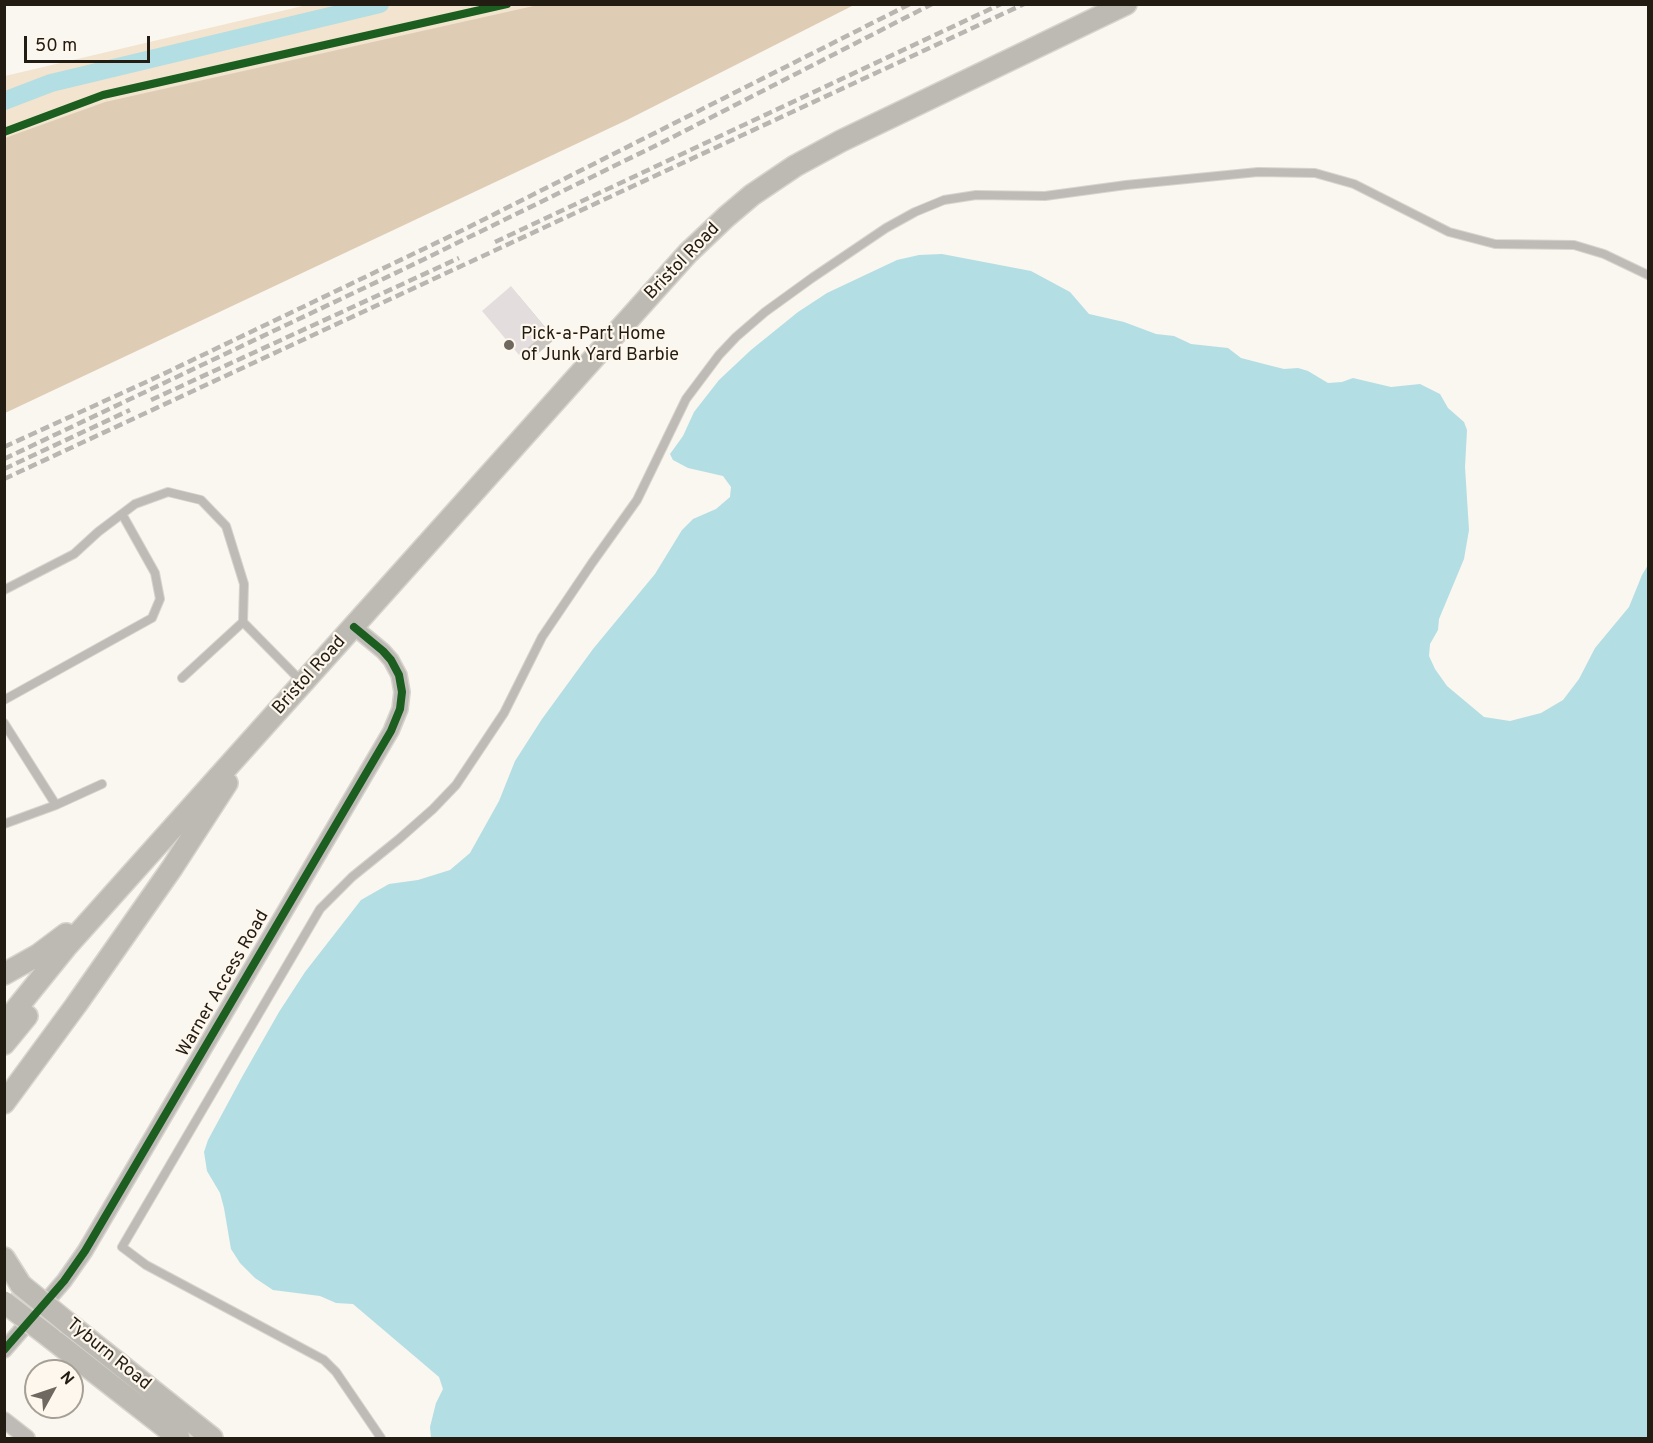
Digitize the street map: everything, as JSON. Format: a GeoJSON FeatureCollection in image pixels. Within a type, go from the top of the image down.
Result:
{"type":"FeatureCollection","features":[{"type":"Feature","properties":{"kind":"main road","name":"Bristol Road"},"geometry":{"type":"LineString","coordinates":[[194,806],[688,253],[743,202],[795,166],[841,141],[1126,4]]}},
{"type":"Feature","properties":{"kind":"main road"},"geometry":{"type":"LineString","coordinates":[[4,1103],[76,1005],[184,850],[220,796],[247,747]]}},
{"type":"Feature","properties":{"kind":"main road"},"geometry":{"type":"LineString","coordinates":[[4,974],[38,955],[81,921],[194,806]]}},
{"type":"Feature","properties":{"kind":"main road"},"geometry":{"type":"LineString","coordinates":[[4,1024],[67,946],[194,806]]}},
{"type":"Feature","properties":{"kind":"main road"},"geometry":{"type":"LineString","coordinates":[[4,1044],[194,806]]}},
{"type":"Feature","properties":{"kind":"main road","name":"Tyburn Road"},"geometry":{"type":"LineString","coordinates":[[4,1258],[13,1279],[212,1438]]}},
{"type":"Feature","properties":{"kind":"main road","name":"Tyburn Road"},"geometry":{"type":"LineString","coordinates":[[4,1302],[179,1438]]}},
{"type":"Feature","properties":{"kind":"street","name":"Warner Access Road"},"geometry":{"type":"LineString","coordinates":[[4,1350],[63,1281],[85,1251],[391,731],[400,709],[402,692],[399,675],[383,651],[354,627]]}},
{"type":"Feature","properties":{"kind":"street"},"geometry":{"type":"LineString","coordinates":[[4,1420],[27,1438]]}},
{"type":"Feature","properties":{"kind":"lane"},"geometry":{"type":"LineString","coordinates":[[381,1438],[336,1372],[324,1360],[146,1264],[122,1247],[320,909],[352,877],[433,809],[456,785],[504,712],[542,637],[637,500],[686,399],[719,355],[736,337],[765,312],[886,228],[915,212],[944,200],[976,195],[1045,196],[1126,185],[1258,172],[1315,173],[1354,184],[1449,232],[1495,244],[1574,245],[1604,254],[1648,275]]}},
{"type":"Feature","properties":{"kind":"lane"},"geometry":{"type":"LineString","coordinates":[[4,590],[74,554],[135,504],[168,492],[201,500],[226,526],[244,584],[243,621],[182,678]]}},
{"type":"Feature","properties":{"kind":"lane"},"geometry":{"type":"LineString","coordinates":[[4,700],[152,618],[160,599],[156,573],[122,514]]}},
{"type":"Feature","properties":{"kind":"lane"},"geometry":{"type":"LineString","coordinates":[[243,621],[303,683]]}},
{"type":"Feature","properties":{"kind":"lane"},"geometry":{"type":"LineString","coordinates":[[4,723],[56,805]]}},
{"type":"Feature","properties":{"kind":"lane"},"geometry":{"type":"LineString","coordinates":[[4,824],[56,805],[102,784]]}},
{"type":"Feature","properties":{"kind":"shaded area"},"geometry":{"type":"Polygon","coordinates":[[[307,5],[571,5],[5,151],[5,76],[307,5]]]}},
{"type":"Feature","properties":{"kind":"shaded area"},"geometry":{"type":"Polygon","coordinates":[[[538,5],[854,5],[627,120],[5,413],[5,138],[105,102],[538,5]]]}},
{"type":"Feature","properties":{"kind":"water"},"geometry":{"type":"Polygon","coordinates":[[[942,254],[1031,271],[1070,292],[1089,314],[1124,322],[1156,334],[1174,336],[1191,344],[1228,348],[1241,358],[1268,365],[1284,369],[1298,368],[1328,383],[1353,378],[1391,387],[1420,384],[1440,394],[1448,408],[1464,422],[1467,430],[1465,467],[1469,530],[1464,559],[1439,619],[1438,630],[1430,644],[1429,656],[1447,686],[1484,717],[1510,721],[1541,713],[1563,700],[1579,679],[1595,648],[1629,607],[1648,565],[1648,1438],[431,1438],[430,1427],[436,1403],[443,1389],[439,1377],[353,1304],[336,1303],[320,1296],[273,1290],[255,1278],[240,1263],[231,1249],[220,1193],[207,1171],[204,1152],[208,1140],[242,1077],[305,972],[361,900],[389,884],[418,880],[450,870],[470,853],[499,801],[515,761],[542,719],[593,649],[655,574],[682,530],[693,519],[716,509],[730,497],[731,487],[723,476],[688,468],[673,460],[670,454],[683,436],[694,412],[719,380],[751,350],[798,312],[827,293],[897,260],[919,255],[942,254]]]}},
{"type":"Feature","properties":{"kind":"building"},"geometry":{"type":"Polygon","coordinates":[[[511,286],[548,331],[519,355],[482,311],[511,286]]]}},
{"type":"Feature","properties":{"kind":"waterway"},"geometry":{"type":"LineString","coordinates":[[4,101],[51,83],[380,4]]}},
{"type":"Feature","properties":{"kind":"railway"},"geometry":{"type":"LineString","coordinates":[[4,447],[157,377],[463,230],[910,4]]}},
{"type":"Feature","properties":{"kind":"railway"},"geometry":{"type":"LineString","coordinates":[[4,459],[404,269],[665,141],[932,4]]}},
{"type":"Feature","properties":{"kind":"railway"},"geometry":{"type":"LineString","coordinates":[[495,242],[1001,4]]}},
{"type":"Feature","properties":{"kind":"railway"},"geometry":{"type":"LineString","coordinates":[[4,479],[1024,4]]}},
{"type":"Feature","properties":{"kind":"railway"},"geometry":{"type":"LineString","coordinates":[[151,400],[459,258]]}},
{"type":"Feature","properties":{"kind":"railway"},"geometry":{"type":"LineString","coordinates":[[4,469],[130,410]]}},
{"type":"Feature","properties":{"kind":"cycle path"},"geometry":{"type":"LineString","coordinates":[[4,132],[103,95],[507,4]]}},
{"type":"Feature","properties":{"kind":"cycle path"},"geometry":{"type":"LineString","coordinates":[[4,1350],[64,1281],[85,1251],[391,731],[400,709],[402,692],[399,675],[383,651],[354,627]]}},
{"type":"Feature","properties":{"kind":"place","name":"Pick-a-Part Home of Junk Yard Barbie"},"geometry":{"type":"Point","coordinates":[509,345]}}]}
